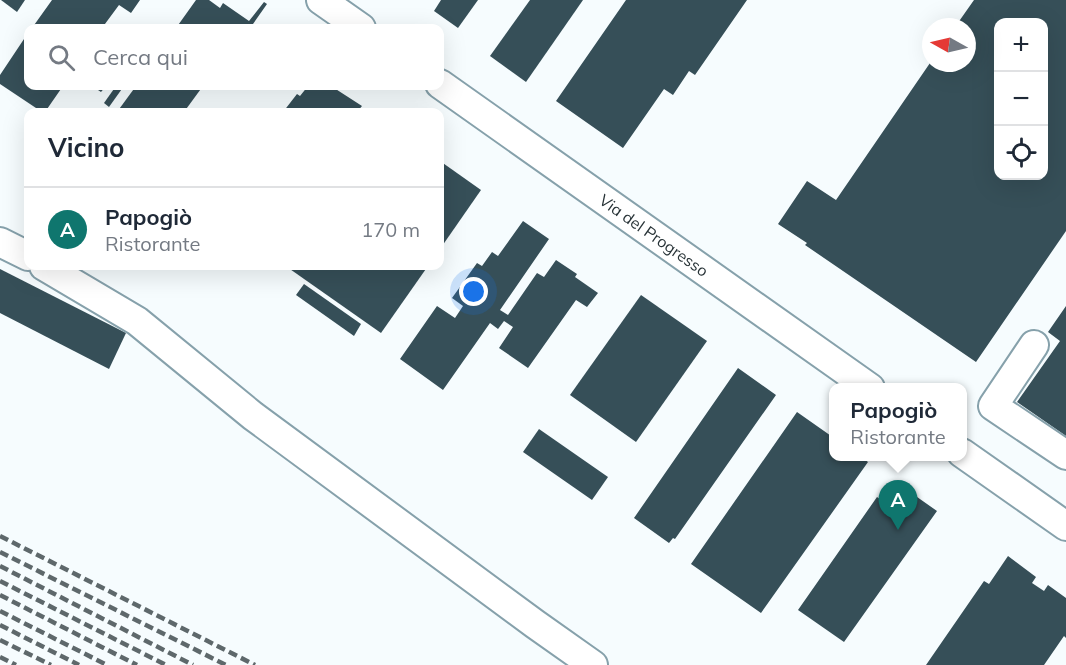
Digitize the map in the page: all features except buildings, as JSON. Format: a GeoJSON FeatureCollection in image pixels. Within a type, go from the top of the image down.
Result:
{"type":"FeatureCollection","features":[{"type":"Feature","properties":{"kind":"street"},"geometry":{"type":"LineString","coordinates":[[321,0],[355,24]]}},
{"type":"Feature","properties":{"kind":"street","name":"Via del Progresso"},"geometry":{"type":"LineString","coordinates":[[444,87],[864,383]]}},
{"type":"Feature","properties":{"kind":"street"},"geometry":{"type":"LineString","coordinates":[[0,242],[24,254]]}},
{"type":"Feature","properties":{"kind":"street"},"geometry":{"type":"LineString","coordinates":[[51,270],[137,321],[254,416],[593,665]]}},
{"type":"Feature","properties":{"kind":"street"},"geometry":{"type":"LineString","coordinates":[[1034,345],[993,405],[1066,455]]}},
{"type":"Feature","properties":{"kind":"street"},"geometry":{"type":"LineString","coordinates":[[967,456],[1066,526]]}},
{"type":"Feature","properties":{"kind":"railway"},"geometry":{"type":"LineString","coordinates":[[0,536],[255,665]]}},
{"type":"Feature","properties":{"kind":"railway"},"geometry":{"type":"LineString","coordinates":[[0,552],[226,665]]}},
{"type":"Feature","properties":{"kind":"railway"},"geometry":{"type":"LineString","coordinates":[[0,566],[193,665]]}},
{"type":"Feature","properties":{"kind":"railway"},"geometry":{"type":"LineString","coordinates":[[0,581],[166,665]]}},
{"type":"Feature","properties":{"kind":"railway"},"geometry":{"type":"LineString","coordinates":[[0,595],[137,665]]}},
{"type":"Feature","properties":{"kind":"railway"},"geometry":{"type":"LineString","coordinates":[[0,611],[107,665]]}},
{"type":"Feature","properties":{"kind":"railway"},"geometry":{"type":"LineString","coordinates":[[0,625],[79,665]]}},
{"type":"Feature","properties":{"kind":"railway"},"geometry":{"type":"LineString","coordinates":[[0,640],[51,665]]}},
{"type":"Feature","properties":{"kind":"railway"},"geometry":{"type":"LineString","coordinates":[[0,657],[16,665]]}},
{"type":"Feature","properties":{"kind":"place","name":"Papogiò"},"geometry":{"type":"Point","coordinates":[898,530]}}]}
